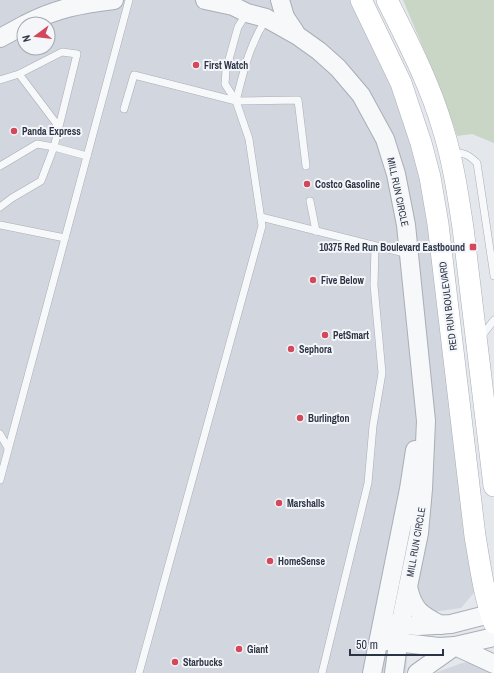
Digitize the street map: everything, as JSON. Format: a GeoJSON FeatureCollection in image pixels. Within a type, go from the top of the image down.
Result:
{"type":"FeatureCollection","features":[{"type":"Feature","properties":{"kind":"main road","name":"RED RUN BOULEVARD"},"geometry":{"type":"LineString","coordinates":[[361,0],[401,83],[421,142],[430,177],[438,224],[475,536],[493,617]]}},
{"type":"Feature","properties":{"kind":"main road"},"geometry":{"type":"LineString","coordinates":[[387,0],[416,57],[444,129],[462,221],[494,486]]}},
{"type":"Feature","properties":{"kind":"street"},"geometry":{"type":"LineString","coordinates":[[43,16],[64,8],[114,0]]}},
{"type":"Feature","properties":{"kind":"street","name":"MILL RUN CIRCLE"},"geometry":{"type":"LineString","coordinates":[[205,0],[233,6],[251,7],[266,18],[298,36],[319,51],[338,68],[361,95],[385,139],[396,174],[400,190],[409,254],[426,421],[424,489],[419,533],[408,586],[394,673]]}},
{"type":"Feature","properties":{"kind":"street"},"geometry":{"type":"LineString","coordinates":[[266,18],[272,0]]}},
{"type":"Feature","properties":{"kind":"street"},"geometry":{"type":"LineString","coordinates":[[280,0],[285,17],[298,36]]}},
{"type":"Feature","properties":{"kind":"street"},"geometry":{"type":"LineString","coordinates":[[0,38],[16,30]]}},
{"type":"Feature","properties":{"kind":"street","name":"MILL RUN CIRCLE"},"geometry":{"type":"LineString","coordinates":[[372,673],[413,464],[418,425],[421,363]]}},
{"type":"Feature","properties":{"kind":"street"},"geometry":{"type":"LineString","coordinates":[[408,586],[415,608],[426,618],[441,625]]}},
{"type":"Feature","properties":{"kind":"street"},"geometry":{"type":"LineString","coordinates":[[400,634],[441,625],[493,617]]}},
{"type":"Feature","properties":{"kind":"street"},"geometry":{"type":"LineString","coordinates":[[380,631],[400,634],[439,646],[455,646],[494,637]]}},
{"type":"Feature","properties":{"kind":"street"},"geometry":{"type":"LineString","coordinates":[[455,646],[494,664]]}},
{"type":"Feature","properties":{"kind":"street"},"geometry":{"type":"LineString","coordinates":[[417,673],[455,646]]}},
{"type":"Feature","properties":{"kind":"lane"},"geometry":{"type":"LineString","coordinates":[[0,480],[129,0]]}},
{"type":"Feature","properties":{"kind":"lane"},"geometry":{"type":"LineString","coordinates":[[139,673],[262,226],[249,139],[236,101],[225,84],[226,70],[238,27],[251,7]]}},
{"type":"Feature","properties":{"kind":"lane"},"geometry":{"type":"LineString","coordinates":[[236,101],[249,50],[266,18]]}},
{"type":"Feature","properties":{"kind":"lane"},"geometry":{"type":"LineString","coordinates":[[0,80],[19,74],[62,52],[77,54],[54,147],[41,181],[0,207]]}},
{"type":"Feature","properties":{"kind":"lane"},"geometry":{"type":"LineString","coordinates":[[19,74],[59,127]]}},
{"type":"Feature","properties":{"kind":"lane"},"geometry":{"type":"LineString","coordinates":[[124,109],[134,75],[236,101],[298,100],[306,166]]}},
{"type":"Feature","properties":{"kind":"lane"},"geometry":{"type":"LineString","coordinates":[[0,166],[37,144],[87,156]]}},
{"type":"Feature","properties":{"kind":"lane"},"geometry":{"type":"LineString","coordinates":[[449,153],[462,153],[470,156],[477,163],[494,276]]}},
{"type":"Feature","properties":{"kind":"lane"},"geometry":{"type":"LineString","coordinates":[[310,201],[316,231]]}},
{"type":"Feature","properties":{"kind":"lane"},"geometry":{"type":"LineString","coordinates":[[486,216],[494,215]]}},
{"type":"Feature","properties":{"kind":"lane"},"geometry":{"type":"LineString","coordinates":[[261,218],[409,254]]}},
{"type":"Feature","properties":{"kind":"lane"},"geometry":{"type":"LineString","coordinates":[[0,225],[65,238]]}},
{"type":"Feature","properties":{"kind":"lane"},"geometry":{"type":"LineString","coordinates":[[322,673],[368,483],[373,426],[382,373],[374,285],[376,246]]}},
{"type":"Feature","properties":{"kind":"lane"},"geometry":{"type":"LineString","coordinates":[[476,342],[494,320]]}},
{"type":"Feature","properties":{"kind":"lane"},"geometry":{"type":"LineString","coordinates":[[0,434],[8,448]]}},
{"type":"Feature","properties":{"kind":"shaded area"},"geometry":{"type":"Polygon","coordinates":[[[0,0],[356,0],[390,69],[420,160],[478,588],[461,608],[432,612],[410,618],[406,673],[0,673],[0,0]]]}},
{"type":"Feature","properties":{"kind":"shaded area"},"geometry":{"type":"Polygon","coordinates":[[[494,659],[494,673],[435,673],[462,663],[494,659]]]}},
{"type":"Feature","properties":{"kind":"green space"},"geometry":{"type":"Polygon","coordinates":[[[403,0],[494,0],[494,143],[472,134],[457,136],[443,95],[403,0]]]}},
{"type":"Feature","properties":{"kind":"place","name":"First Watch"},"geometry":{"type":"Point","coordinates":[196,65]}},
{"type":"Feature","properties":{"kind":"place","name":"Panda Express"},"geometry":{"type":"Point","coordinates":[14,131]}},
{"type":"Feature","properties":{"kind":"place","name":"Costco Gasoline"},"geometry":{"type":"Point","coordinates":[307,184]}},
{"type":"Feature","properties":{"kind":"place","name":"10375 Red Run Boulevard Eastbound"},"geometry":{"type":"Point","coordinates":[473,247]}},
{"type":"Feature","properties":{"kind":"place","name":"Five Below"},"geometry":{"type":"Point","coordinates":[313,280]}},
{"type":"Feature","properties":{"kind":"place","name":"PetSmart"},"geometry":{"type":"Point","coordinates":[325,335]}},
{"type":"Feature","properties":{"kind":"place","name":"Sephora"},"geometry":{"type":"Point","coordinates":[291,349]}},
{"type":"Feature","properties":{"kind":"place","name":"Burlington"},"geometry":{"type":"Point","coordinates":[300,418]}},
{"type":"Feature","properties":{"kind":"place","name":"Marshalls"},"geometry":{"type":"Point","coordinates":[279,503]}},
{"type":"Feature","properties":{"kind":"place","name":"HomeSense"},"geometry":{"type":"Point","coordinates":[270,561]}},
{"type":"Feature","properties":{"kind":"place","name":"Giant"},"geometry":{"type":"Point","coordinates":[239,649]}},
{"type":"Feature","properties":{"kind":"place","name":"Starbucks"},"geometry":{"type":"Point","coordinates":[175,662]}}]}
